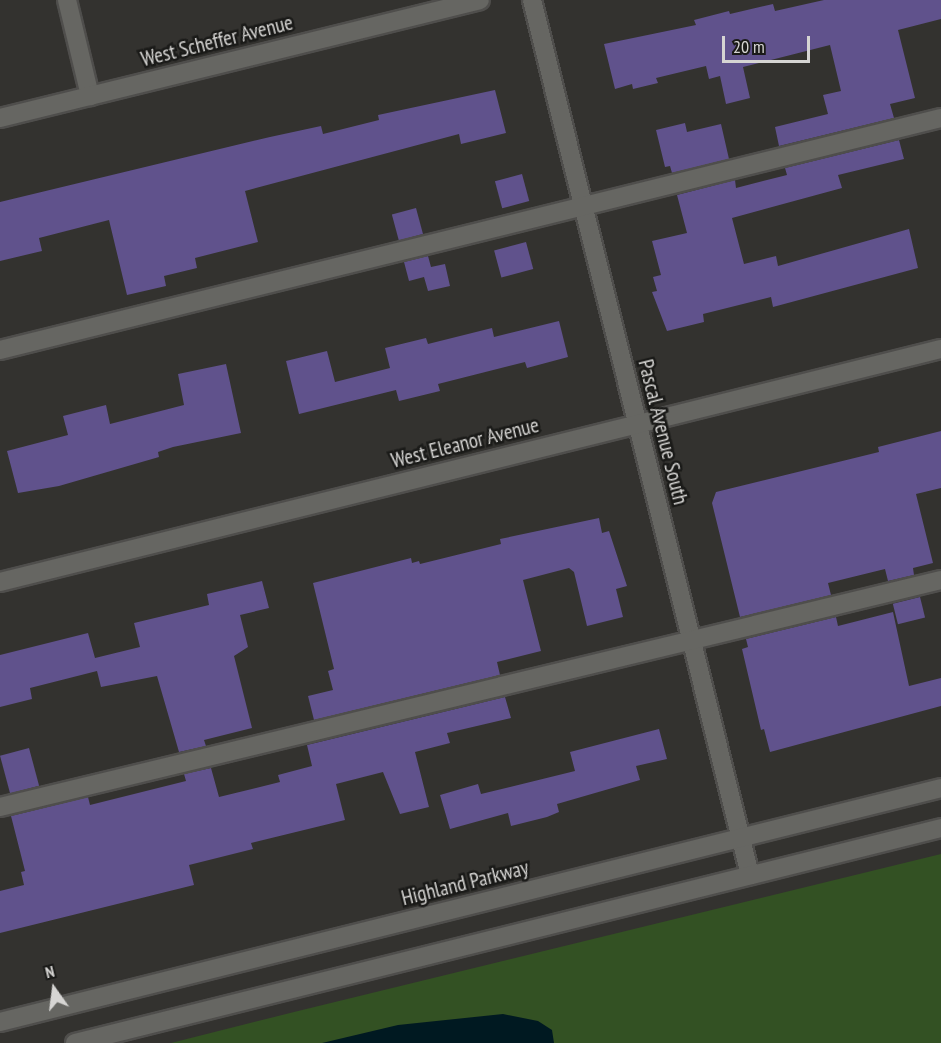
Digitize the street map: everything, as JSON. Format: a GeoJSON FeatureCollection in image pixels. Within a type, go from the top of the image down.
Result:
{"type":"FeatureCollection","features":[{"type":"Feature","properties":{"kind":"street"},"geometry":{"type":"LineString","coordinates":[[67,0],[90,96]]}},
{"type":"Feature","properties":{"kind":"street","name":"West Scheffer Avenue"},"geometry":{"type":"LineString","coordinates":[[0,118],[480,0]]}},
{"type":"Feature","properties":{"kind":"street","name":"Pascal Avenue South"},"geometry":{"type":"LineString","coordinates":[[532,0],[750,875]]}},
{"type":"Feature","properties":{"kind":"street"},"geometry":{"type":"LineString","coordinates":[[0,350],[941,118]]}},
{"type":"Feature","properties":{"kind":"street","name":"West Eleanor Avenue"},"geometry":{"type":"LineString","coordinates":[[0,582],[941,349]]}},
{"type":"Feature","properties":{"kind":"street"},"geometry":{"type":"LineString","coordinates":[[0,807],[692,642],[941,580]]}},
{"type":"Feature","properties":{"kind":"street","name":"Highland Parkway"},"geometry":{"type":"LineString","coordinates":[[0,1022],[941,788]]}},
{"type":"Feature","properties":{"kind":"street"},"geometry":{"type":"LineString","coordinates":[[75,1043],[941,828]]}},
{"type":"Feature","properties":{"kind":"green space"},"geometry":{"type":"Polygon","coordinates":[[[941,854],[941,1043],[171,1043],[294,1012],[941,854]]]}},
{"type":"Feature","properties":{"kind":"water"},"geometry":{"type":"Polygon","coordinates":[[[503,1014],[538,1021],[552,1030],[554,1043],[322,1043],[398,1025],[503,1014]]]}},
{"type":"Feature","properties":{"kind":"building"},"geometry":{"type":"Polygon","coordinates":[[[824,0],[941,0],[941,19],[898,30],[915,98],[890,104],[894,118],[779,146],[775,127],[828,114],[823,95],[841,91],[830,45],[743,67],[750,98],[726,104],[720,76],[709,79],[706,66],[656,78],[658,83],[633,89],[632,84],[615,89],[604,44],[696,25],[694,20],[729,11],[730,14],[773,4],[775,11],[824,0]]]}},
{"type":"Feature","properties":{"kind":"building"},"geometry":{"type":"Polygon","coordinates":[[[495,90],[506,133],[461,144],[459,134],[245,191],[258,242],[195,258],[197,268],[164,276],[166,286],[127,295],[109,220],[39,238],[42,251],[0,261],[0,202],[321,126],[323,134],[379,120],[378,115],[495,90]]]}},
{"type":"Feature","properties":{"kind":"building"},"geometry":{"type":"Polygon","coordinates":[[[685,123],[687,132],[721,124],[729,159],[672,173],[670,166],[665,167],[656,130],[685,123]]]}},
{"type":"Feature","properties":{"kind":"building"},"geometry":{"type":"Polygon","coordinates":[[[899,140],[904,159],[838,175],[842,188],[732,218],[744,264],[776,256],[778,266],[909,229],[918,268],[773,307],[771,297],[703,314],[704,322],[667,331],[652,292],[657,291],[653,277],[661,275],[652,241],[687,233],[677,195],[735,180],[736,188],[787,175],[785,168],[899,140]]]}},
{"type":"Feature","properties":{"kind":"building"},"geometry":{"type":"Polygon","coordinates":[[[522,174],[529,201],[502,208],[495,181],[522,174]]]}},
{"type":"Feature","properties":{"kind":"building"},"geometry":{"type":"Polygon","coordinates":[[[416,208],[423,234],[399,241],[392,214],[416,208]]]}},
{"type":"Feature","properties":{"kind":"building"},"geometry":{"type":"Polygon","coordinates":[[[526,242],[533,269],[501,278],[494,251],[526,242]]]}},
{"type":"Feature","properties":{"kind":"building"},"geometry":{"type":"Polygon","coordinates":[[[428,256],[431,267],[445,264],[450,286],[428,291],[424,277],[409,281],[404,262],[428,256]]]}},
{"type":"Feature","properties":{"kind":"building"},"geometry":{"type":"Polygon","coordinates":[[[559,321],[568,357],[527,368],[525,362],[438,384],[440,391],[399,401],[396,390],[299,414],[286,361],[327,351],[335,382],[390,368],[385,348],[426,338],[428,344],[492,328],[494,337],[559,321]]]}},
{"type":"Feature","properties":{"kind":"building"},"geometry":{"type":"Polygon","coordinates":[[[226,364],[241,433],[173,447],[158,452],[159,457],[59,486],[18,493],[7,451],[68,435],[63,416],[106,405],[110,424],[184,405],[178,374],[226,364]]]}},
{"type":"Feature","properties":{"kind":"building"},"geometry":{"type":"Polygon","coordinates":[[[941,431],[941,488],[916,494],[933,563],[913,568],[914,575],[888,581],[885,569],[828,583],[831,595],[740,617],[712,503],[716,492],[879,452],[878,447],[941,431]]]}},
{"type":"Feature","properties":{"kind":"building"},"geometry":{"type":"Polygon","coordinates":[[[599,518],[602,533],[609,531],[627,586],[616,589],[623,617],[587,626],[574,572],[569,568],[523,580],[541,651],[497,662],[500,675],[314,720],[308,696],[333,690],[328,671],[334,669],[313,583],[411,558],[412,563],[419,561],[420,564],[501,544],[500,539],[599,518]]]}},
{"type":"Feature","properties":{"kind":"building"},"geometry":{"type":"Polygon","coordinates":[[[262,581],[269,608],[240,615],[248,647],[234,656],[252,728],[204,740],[206,746],[179,752],[157,676],[101,687],[97,671],[30,688],[32,699],[0,707],[0,655],[88,633],[95,658],[140,647],[134,623],[209,605],[207,594],[262,581]]]}},
{"type":"Feature","properties":{"kind":"building"},"geometry":{"type":"Polygon","coordinates":[[[920,597],[925,617],[898,624],[893,604],[920,597]]]}},
{"type":"Feature","properties":{"kind":"building"},"geometry":{"type":"Polygon","coordinates":[[[893,612],[909,686],[941,678],[941,706],[770,752],[764,729],[761,730],[742,649],[748,647],[746,639],[836,617],[838,626],[893,612]]]}},
{"type":"Feature","properties":{"kind":"building"},"geometry":{"type":"Polygon","coordinates":[[[505,697],[511,718],[447,733],[450,743],[415,752],[429,807],[400,814],[383,772],[336,784],[345,820],[251,843],[253,849],[189,865],[194,885],[0,933],[0,891],[24,885],[21,872],[25,871],[11,816],[88,797],[90,805],[186,781],[184,774],[211,768],[219,797],[280,782],[278,775],[312,766],[307,745],[505,697]]]}},
{"type":"Feature","properties":{"kind":"building"},"geometry":{"type":"Polygon","coordinates":[[[659,729],[667,759],[636,766],[640,780],[557,804],[559,812],[547,817],[511,826],[508,813],[450,829],[440,795],[478,784],[481,794],[575,771],[570,752],[659,729]]]}},
{"type":"Feature","properties":{"kind":"building"},"geometry":{"type":"Polygon","coordinates":[[[29,748],[39,786],[10,793],[0,756],[29,748]]]}}]}
